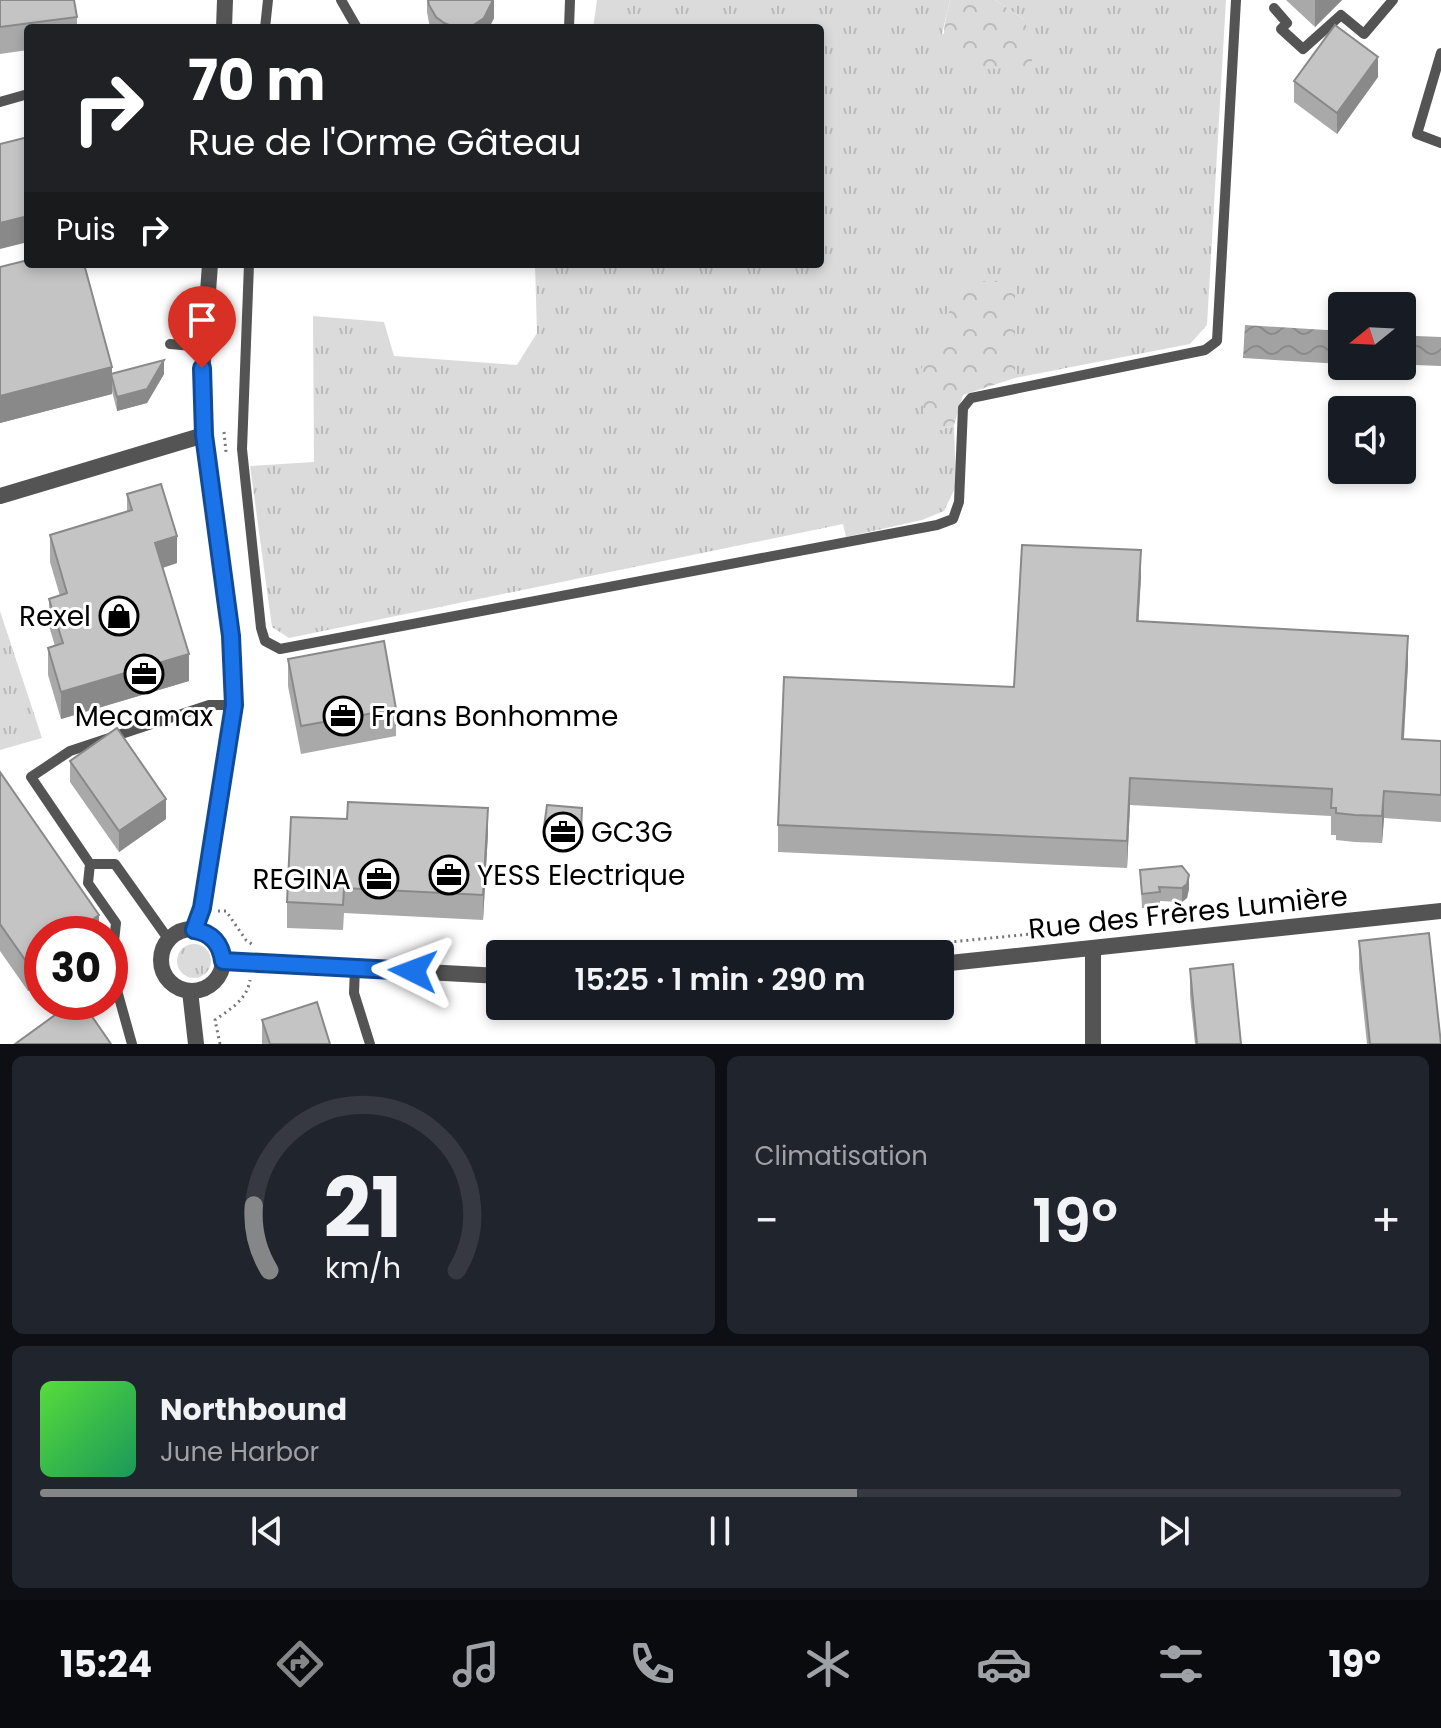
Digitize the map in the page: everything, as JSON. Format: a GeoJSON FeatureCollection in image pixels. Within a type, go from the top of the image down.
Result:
{"type":"FeatureCollection","features":[{"type":"Feature","properties":{"kind":"street"},"geometry":{"type":"LineString","coordinates":[[224,24],[225,0]]}},
{"type":"Feature","properties":{"kind":"street"},"geometry":{"type":"LineString","coordinates":[[194,930],[202,908],[234,705],[231,636],[204,435],[201,389],[210,268]]}},
{"type":"Feature","properties":{"kind":"street"},"geometry":{"type":"LineString","coordinates":[[0,496],[204,435]]}},
{"type":"Feature","properties":{"kind":"street","name":"Rue des Frères Lumière"},"geometry":{"type":"LineString","coordinates":[[954,963],[1441,911]]}},
{"type":"Feature","properties":{"kind":"street"},"geometry":{"type":"LineString","coordinates":[[185,930],[194,930],[202,931],[215,940],[220,946],[223,961],[221,971],[209,986],[190,991],[174,985],[166,976],[161,958],[169,940],[185,930]]}},
{"type":"Feature","properties":{"kind":"street"},"geometry":{"type":"LineString","coordinates":[[1093,950],[1093,1044]]}},
{"type":"Feature","properties":{"kind":"street"},"geometry":{"type":"LineString","coordinates":[[223,961],[486,975]]}},
{"type":"Feature","properties":{"kind":"street"},"geometry":{"type":"LineString","coordinates":[[190,991],[196,1044]]}},
{"type":"Feature","properties":{"kind":"lane"},"geometry":{"type":"LineString","coordinates":[[267,6],[274,0]]}},
{"type":"Feature","properties":{"kind":"lane"},"geometry":{"type":"LineString","coordinates":[[341,0],[355,24]]}},
{"type":"Feature","properties":{"kind":"lane"},"geometry":{"type":"LineString","coordinates":[[569,24],[570,0]]}},
{"type":"Feature","properties":{"kind":"lane"},"geometry":{"type":"LineString","coordinates":[[249,268],[242,449],[261,628],[265,641],[280,649],[937,525],[953,519],[959,502],[963,408],[971,398],[1205,350],[1217,341],[1236,0]]}},
{"type":"Feature","properties":{"kind":"lane"},"geometry":{"type":"LineString","coordinates":[[1274,8],[1287,23],[1281,29],[1303,49],[1341,15],[1364,34],[1393,0]]}},
{"type":"Feature","properties":{"kind":"lane"},"geometry":{"type":"LineString","coordinates":[[1441,53],[1417,134],[1441,143]]}},
{"type":"Feature","properties":{"kind":"lane"},"geometry":{"type":"LineString","coordinates":[[0,102],[24,95]]}},
{"type":"Feature","properties":{"kind":"lane"},"geometry":{"type":"LineString","coordinates":[[170,344],[204,347]]}},
{"type":"Feature","properties":{"kind":"lane"},"geometry":{"type":"LineString","coordinates":[[132,1044],[111,969],[116,923],[88,883],[90,864],[31,777],[70,751],[209,705],[234,705]]}},
{"type":"Feature","properties":{"kind":"lane"},"geometry":{"type":"LineString","coordinates":[[90,864],[115,864],[169,940]]}},
{"type":"Feature","properties":{"kind":"lane"},"geometry":{"type":"LineString","coordinates":[[355,968],[354,993],[370,1044]]}},
{"type":"Feature","properties":{"kind":"path"},"geometry":{"type":"LineString","coordinates":[[224,432],[227,459]]}},
{"type":"Feature","properties":{"kind":"path"},"geometry":{"type":"LineString","coordinates":[[226,911],[251,945],[264,945]]}},
{"type":"Feature","properties":{"kind":"path","name":"Rue des Frères Lumière"},"geometry":{"type":"LineString","coordinates":[[954,942],[1085,930]]}},
{"type":"Feature","properties":{"kind":"path"},"geometry":{"type":"LineString","coordinates":[[220,1044],[215,1020],[235,1006],[249,990],[251,977]]}},
{"type":"Feature","properties":{"kind":"green space"},"geometry":{"type":"Polygon","coordinates":[[[597,0],[950,0],[942,34],[1025,20],[995,0],[1226,0],[1207,325],[1190,344],[1015,378],[1015,281],[940,430],[954,425],[956,486],[944,511],[922,520],[846,537],[843,524],[289,638],[272,627],[250,466],[314,462],[313,316],[384,322],[394,356],[517,365],[537,333],[535,268],[824,268],[824,24],[594,24],[597,0]]]}},
{"type":"Feature","properties":{"kind":"green space"},"geometry":{"type":"Polygon","coordinates":[[[950,0],[995,0],[1025,20],[1033,66],[966,71],[951,54],[944,39],[950,0]]]}},
{"type":"Feature","properties":{"kind":"green space"},"geometry":{"type":"Polygon","coordinates":[[[1015,280],[1015,378],[963,395],[954,425],[940,430],[924,420],[921,369],[964,282],[1015,280]]]}},
{"type":"Feature","properties":{"kind":"green space"},"geometry":{"type":"Polygon","coordinates":[[[0,611],[42,738],[0,750],[0,611]]]}},
{"type":"Feature","properties":{"kind":"green space"},"geometry":{"type":"Polygon","coordinates":[[[194,944],[206,949],[211,961],[206,973],[194,978],[182,973],[177,961],[182,949],[194,944]]]}},
{"type":"Feature","properties":{"kind":"water"},"geometry":{"type":"Polygon","coordinates":[[[1245,325],[1328,330],[1328,363],[1243,358],[1245,325]]]}},
{"type":"Feature","properties":{"kind":"water"},"geometry":{"type":"Polygon","coordinates":[[[1416,336],[1441,337],[1441,366],[1416,365],[1416,336]]]}},
{"type":"Feature","properties":{"kind":"building"},"geometry":{"type":"Polygon","coordinates":[[[0,0],[74,0],[77,17],[0,27],[0,0]]]}},
{"type":"Feature","properties":{"kind":"building"},"geometry":{"type":"Polygon","coordinates":[[[428,0],[493,0],[484,18],[475,24],[444,23],[428,0]]]}},
{"type":"Feature","properties":{"kind":"building"},"geometry":{"type":"Polygon","coordinates":[[[1335,25],[1378,57],[1337,113],[1294,81],[1335,25]]]}},
{"type":"Feature","properties":{"kind":"building"},"geometry":{"type":"Polygon","coordinates":[[[24,138],[24,217],[0,223],[0,144],[24,138]]]}},
{"type":"Feature","properties":{"kind":"building"},"geometry":{"type":"Polygon","coordinates":[[[24,261],[24,268],[85,268],[112,367],[0,396],[0,267],[24,261]]]}},
{"type":"Feature","properties":{"kind":"building"},"geometry":{"type":"Polygon","coordinates":[[[164,360],[147,389],[117,397],[111,374],[164,360]]]}},
{"type":"Feature","properties":{"kind":"building"},"geometry":{"type":"Polygon","coordinates":[[[161,484],[177,536],[155,543],[189,654],[61,692],[48,648],[63,643],[49,599],[67,593],[50,535],[132,510],[127,494],[161,484]]]}},
{"type":"Feature","properties":{"kind":"building"},"geometry":{"type":"Polygon","coordinates":[[[1022,545],[1141,550],[1137,621],[1408,636],[1402,739],[1441,741],[1441,795],[1384,791],[1382,816],[1355,815],[1336,813],[1336,808],[1331,808],[1332,789],[1130,778],[1127,841],[778,825],[784,677],[1014,687],[1022,545]]]}},
{"type":"Feature","properties":{"kind":"building"},"geometry":{"type":"Polygon","coordinates":[[[384,641],[396,709],[301,726],[288,659],[384,641]]]}},
{"type":"Feature","properties":{"kind":"building"},"geometry":{"type":"Polygon","coordinates":[[[117,728],[166,799],[119,831],[70,761],[117,728]]]}},
{"type":"Feature","properties":{"kind":"building"},"geometry":{"type":"Polygon","coordinates":[[[0,772],[99,915],[24,916],[24,958],[0,924],[0,772]]]}},
{"type":"Feature","properties":{"kind":"building"},"geometry":{"type":"Polygon","coordinates":[[[348,802],[488,808],[483,895],[344,888],[343,905],[287,902],[291,817],[347,819],[348,802]]]}},
{"type":"Feature","properties":{"kind":"building"},"geometry":{"type":"Polygon","coordinates":[[[547,805],[582,808],[581,830],[544,827],[547,805]]]}},
{"type":"Feature","properties":{"kind":"building"},"geometry":{"type":"Polygon","coordinates":[[[1182,866],[1189,875],[1187,884],[1182,888],[1159,887],[1160,892],[1142,894],[1140,870],[1182,866]]]}},
{"type":"Feature","properties":{"kind":"building"},"geometry":{"type":"Polygon","coordinates":[[[1429,933],[1441,1044],[1370,1044],[1359,941],[1429,933]]]}},
{"type":"Feature","properties":{"kind":"building"},"geometry":{"type":"Polygon","coordinates":[[[1233,964],[1241,1044],[1197,1044],[1190,969],[1233,964]]]}},
{"type":"Feature","properties":{"kind":"building"},"geometry":{"type":"Polygon","coordinates":[[[317,1002],[330,1044],[270,1044],[262,1020],[317,1002]]]}},
{"type":"Feature","properties":{"kind":"building"},"geometry":{"type":"Polygon","coordinates":[[[48,1020],[94,1020],[111,1044],[15,1044],[48,1020]]]}},
{"type":"Feature","properties":{"kind":"place","name":"Rexel"},"geometry":{"type":"Point","coordinates":[119,616]}},
{"type":"Feature","properties":{"kind":"place","name":"Mecamax"},"geometry":{"type":"Point","coordinates":[144,674]}},
{"type":"Feature","properties":{"kind":"place","name":"Frans Bonhomme"},"geometry":{"type":"Point","coordinates":[343,716]}},
{"type":"Feature","properties":{"kind":"place","name":"GC3G"},"geometry":{"type":"Point","coordinates":[563,832]}},
{"type":"Feature","properties":{"kind":"place","name":"YESS Electrique"},"geometry":{"type":"Point","coordinates":[449,875]}},
{"type":"Feature","properties":{"kind":"place","name":"REGINA"},"geometry":{"type":"Point","coordinates":[379,879]}},
{"type":"Feature","properties":{"kind":"route"},"geometry":{"type":"LineString","coordinates":[[202,368],[204,435],[231,636],[234,705],[202,908],[194,930],[202,931],[215,940],[220,946],[223,961],[413,971]]}}]}
